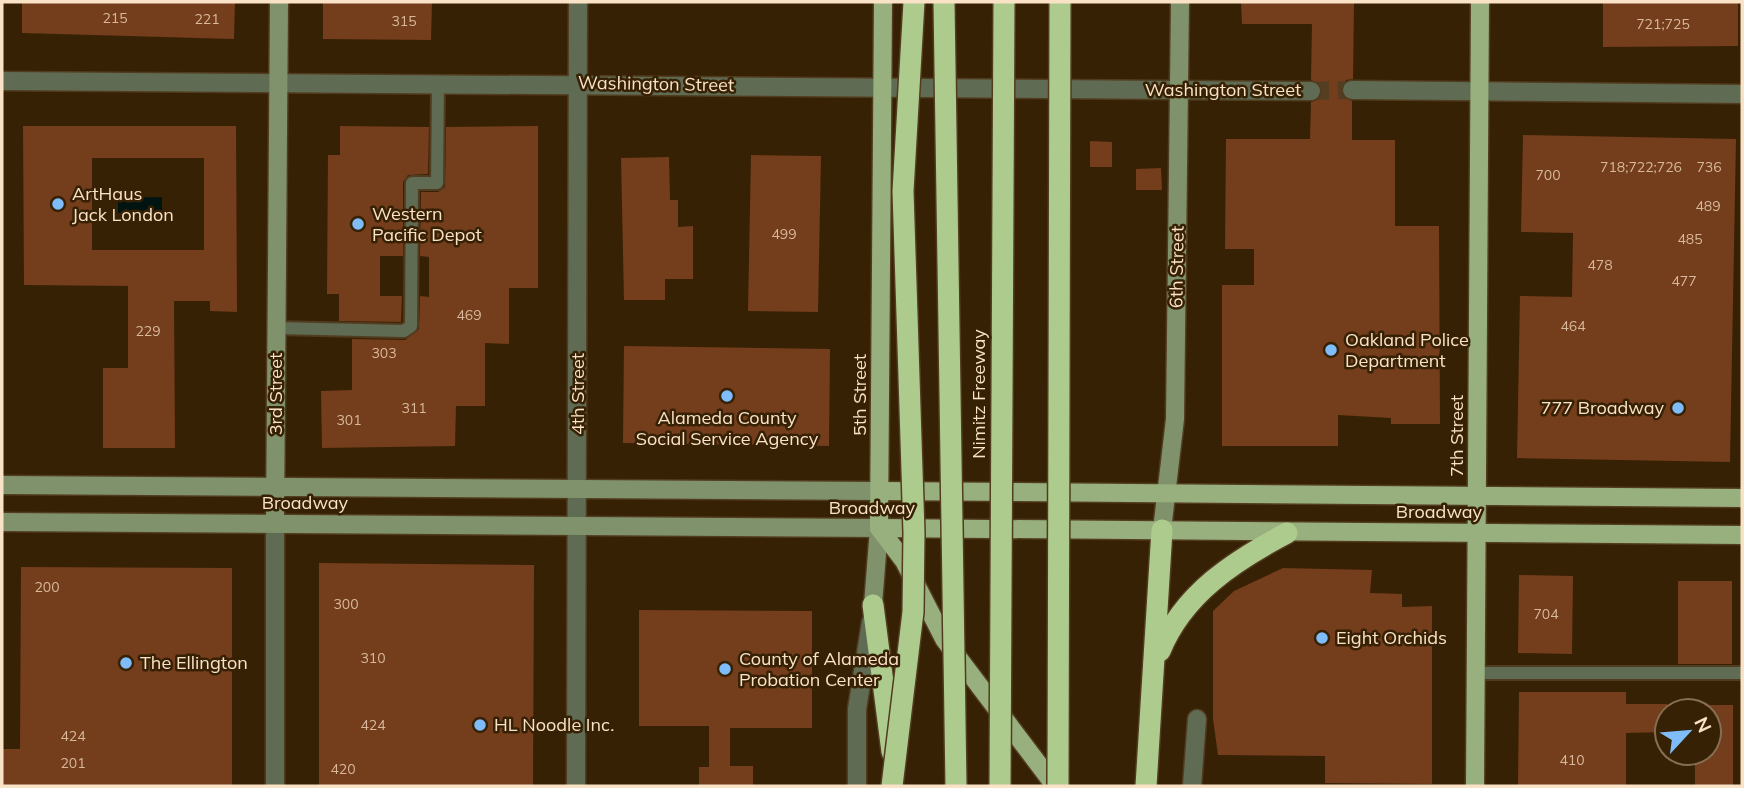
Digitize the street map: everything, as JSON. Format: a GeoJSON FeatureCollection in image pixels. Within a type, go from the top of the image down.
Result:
{"type":"FeatureCollection","features":[{"type":"Feature","properties":{"kind":"highway"},"geometry":{"type":"LineString","coordinates":[[894,786],[913,612],[914,533],[903,191],[914,2]]}},
{"type":"Feature","properties":{"kind":"highway"},"geometry":{"type":"LineString","coordinates":[[944,2],[956,786]]}},
{"type":"Feature","properties":{"kind":"highway","name":"Nimitz Freeway"},"geometry":{"type":"LineString","coordinates":[[1000,786],[1004,2]]}},
{"type":"Feature","properties":{"kind":"highway"},"geometry":{"type":"LineString","coordinates":[[1056,786],[1060,2]]}},
{"type":"Feature","properties":{"kind":"highway"},"geometry":{"type":"LineString","coordinates":[[1146,786],[1162,530]]}},
{"type":"Feature","properties":{"kind":"highway"},"geometry":{"type":"LineString","coordinates":[[1153,666],[1171,624],[1196,596],[1243,556],[1287,533]]}},
{"type":"Feature","properties":{"kind":"highway"},"geometry":{"type":"LineString","coordinates":[[873,605],[894,786]]}},
{"type":"Feature","properties":{"kind":"main road","name":"5th Street"},"geometry":{"type":"LineString","coordinates":[[879,528],[883,2]]}},
{"type":"Feature","properties":{"kind":"main road","name":"7th Street"},"geometry":{"type":"LineString","coordinates":[[1475,786],[1480,2]]}},
{"type":"Feature","properties":{"kind":"main road","name":"Broadway"},"geometry":{"type":"LineString","coordinates":[[880,491],[1742,498]]}},
{"type":"Feature","properties":{"kind":"main road"},"geometry":{"type":"LineString","coordinates":[[879,528],[904,561],[944,639],[1056,786]]}},
{"type":"Feature","properties":{"kind":"main road","name":"Broadway"},"geometry":{"type":"LineString","coordinates":[[879,528],[1742,535]]}},
{"type":"Feature","properties":{"kind":"street","name":"3rd Street"},"geometry":{"type":"LineString","coordinates":[[275,786],[279,2]]}},
{"type":"Feature","properties":{"kind":"street","name":"4th Street"},"geometry":{"type":"LineString","coordinates":[[576,786],[578,2]]}},
{"type":"Feature","properties":{"kind":"street","name":"6th Street"},"geometry":{"type":"LineString","coordinates":[[1162,530],[1175,419],[1180,2]]}},
{"type":"Feature","properties":{"kind":"street","name":"Washington Street"},"geometry":{"type":"LineString","coordinates":[[2,81],[579,83],[1311,91]]}},
{"type":"Feature","properties":{"kind":"street"},"geometry":{"type":"LineString","coordinates":[[1352,90],[1742,94]]}},
{"type":"Feature","properties":{"kind":"street","name":"Broadway"},"geometry":{"type":"LineString","coordinates":[[2,485],[880,491]]}},
{"type":"Feature","properties":{"kind":"street","name":"Broadway"},"geometry":{"type":"LineString","coordinates":[[2,522],[879,528]]}},
{"type":"Feature","properties":{"kind":"street","name":"5th Street"},"geometry":{"type":"LineString","coordinates":[[857,786],[857,709],[873,605],[879,528]]}},
{"type":"Feature","properties":{"kind":"street"},"geometry":{"type":"LineString","coordinates":[[1192,786],[1197,719]]}},
{"type":"Feature","properties":{"kind":"lane"},"geometry":{"type":"LineString","coordinates":[[276,328],[404,331],[411,326],[412,183],[437,183],[438,83]]}},
{"type":"Feature","properties":{"kind":"lane"},"geometry":{"type":"LineString","coordinates":[[1476,673],[1742,673]]}},
{"type":"Feature","properties":{"kind":"shaded area"},"geometry":{"type":"Polygon","coordinates":[[[162,197],[162,212],[118,213],[118,198],[162,197]]]}},
{"type":"Feature","properties":{"kind":"building"},"geometry":{"type":"Polygon","coordinates":[[[22,2],[235,2],[234,39],[22,33],[22,2]]]}},
{"type":"Feature","properties":{"kind":"building"},"geometry":{"type":"Polygon","coordinates":[[[323,2],[432,2],[431,40],[323,39],[323,2]]]}},
{"type":"Feature","properties":{"kind":"building","name":"Oakland Police Department"},"geometry":{"type":"Polygon","coordinates":[[[1241,2],[1354,2],[1353,79],[1346,80],[1341,89],[1342,96],[1352,101],[1352,140],[1395,140],[1395,226],[1439,226],[1440,424],[1391,424],[1391,418],[1338,415],[1338,446],[1222,446],[1222,285],[1254,285],[1254,249],[1225,249],[1226,139],[1310,139],[1311,102],[1317,100],[1322,92],[1320,85],[1311,80],[1312,24],[1242,24],[1241,2]]]}},
{"type":"Feature","properties":{"kind":"building"},"geometry":{"type":"Polygon","coordinates":[[[1603,2],[1738,2],[1738,46],[1603,47],[1603,2]]]}},
{"type":"Feature","properties":{"kind":"building","name":"ArtHaus Jack London"},"geometry":{"type":"Polygon","coordinates":[[[23,126],[236,126],[237,312],[210,311],[210,301],[174,301],[175,448],[103,448],[103,368],[128,368],[128,286],[24,285],[23,126]],[[92,158],[92,250],[204,250],[204,158],[92,158]]]}},
{"type":"Feature","properties":{"kind":"building","name":"Western Pacific Depot"},"geometry":{"type":"Polygon","coordinates":[[[340,126],[429,127],[428,174],[408,175],[403,182],[403,256],[380,256],[380,296],[402,296],[401,322],[339,321],[339,294],[327,294],[328,155],[340,155],[340,126]]]}},
{"type":"Feature","properties":{"kind":"building"},"geometry":{"type":"Polygon","coordinates":[[[538,126],[538,288],[509,288],[509,344],[485,343],[485,406],[456,406],[455,446],[322,448],[321,391],[352,390],[352,339],[405,340],[419,329],[420,296],[429,297],[429,257],[420,256],[421,192],[438,192],[445,187],[446,127],[538,126]]]}},
{"type":"Feature","properties":{"kind":"building"},"geometry":{"type":"Polygon","coordinates":[[[1523,135],[1736,139],[1730,462],[1517,458],[1520,296],[1572,297],[1573,233],[1521,232],[1523,135]]]}},
{"type":"Feature","properties":{"kind":"building"},"geometry":{"type":"Polygon","coordinates":[[[1090,141],[1112,142],[1112,167],[1090,167],[1090,141]]]}},
{"type":"Feature","properties":{"kind":"building"},"geometry":{"type":"Polygon","coordinates":[[[751,155],[821,156],[818,312],[748,311],[751,155]]]}},
{"type":"Feature","properties":{"kind":"building"},"geometry":{"type":"Polygon","coordinates":[[[669,157],[670,200],[678,200],[678,227],[693,226],[693,279],[665,279],[665,300],[624,300],[621,158],[669,157]]]}},
{"type":"Feature","properties":{"kind":"building"},"geometry":{"type":"Polygon","coordinates":[[[1161,168],[1162,190],[1136,190],[1136,169],[1161,168]]]}},
{"type":"Feature","properties":{"kind":"building","name":"Alameda County Social Service Agency"},"geometry":{"type":"Polygon","coordinates":[[[624,346],[830,349],[829,446],[623,443],[624,346]]]}},
{"type":"Feature","properties":{"kind":"building"},"geometry":{"type":"Polygon","coordinates":[[[319,563],[534,565],[533,786],[319,786],[319,563]]]}},
{"type":"Feature","properties":{"kind":"building","name":"The Ellington"},"geometry":{"type":"Polygon","coordinates":[[[21,567],[232,568],[232,786],[2,786],[2,749],[20,749],[21,567]]]}},
{"type":"Feature","properties":{"kind":"building","name":"Eight Orchids"},"geometry":{"type":"Polygon","coordinates":[[[1283,568],[1372,570],[1370,593],[1402,594],[1402,607],[1432,606],[1432,784],[1325,783],[1325,756],[1218,755],[1213,719],[1213,611],[1234,591],[1283,568]]]}},
{"type":"Feature","properties":{"kind":"building"},"geometry":{"type":"Polygon","coordinates":[[[1519,575],[1573,576],[1572,654],[1518,653],[1519,575]]]}},
{"type":"Feature","properties":{"kind":"building"},"geometry":{"type":"Polygon","coordinates":[[[1678,581],[1732,581],[1732,664],[1678,664],[1678,581]]]}},
{"type":"Feature","properties":{"kind":"building","name":"County of Alameda Probation Center"},"geometry":{"type":"Polygon","coordinates":[[[639,610],[812,611],[812,728],[730,728],[730,766],[753,766],[753,786],[699,786],[699,767],[709,767],[709,726],[639,726],[639,610]]]}},
{"type":"Feature","properties":{"kind":"building"},"geometry":{"type":"Polygon","coordinates":[[[1519,692],[1626,692],[1626,704],[1653,704],[1653,732],[1626,733],[1626,786],[1518,786],[1519,692]]]}},
{"type":"Feature","properties":{"kind":"building"},"geometry":{"type":"Polygon","coordinates":[[[1723,705],[1733,705],[1733,786],[1695,786],[1695,767],[1723,767],[1723,705]]]}},
{"type":"Feature","properties":{"kind":"tunnel"},"geometry":{"type":"LineString","coordinates":[[1311,91],[1352,90]]}},
{"type":"Feature","properties":{"kind":"place","name":"ArtHaus Jack London"},"geometry":{"type":"Point","coordinates":[58,204]}},
{"type":"Feature","properties":{"kind":"place","name":"Western Pacific Depot"},"geometry":{"type":"Point","coordinates":[358,224]}},
{"type":"Feature","properties":{"kind":"place","name":"Oakland Police Department"},"geometry":{"type":"Point","coordinates":[1331,350]}},
{"type":"Feature","properties":{"kind":"place","name":"Alameda County Social Service Agency"},"geometry":{"type":"Point","coordinates":[727,396]}},
{"type":"Feature","properties":{"kind":"place","name":"777 Broadway"},"geometry":{"type":"Point","coordinates":[1678,408]}},
{"type":"Feature","properties":{"kind":"place","name":"Eight Orchids"},"geometry":{"type":"Point","coordinates":[1322,638]}},
{"type":"Feature","properties":{"kind":"place","name":"The Ellington"},"geometry":{"type":"Point","coordinates":[126,663]}},
{"type":"Feature","properties":{"kind":"place","name":"County of Alameda Probation Center"},"geometry":{"type":"Point","coordinates":[725,669]}},
{"type":"Feature","properties":{"kind":"place","name":"HL Noodle Inc."},"geometry":{"type":"Point","coordinates":[480,725]}}]}
